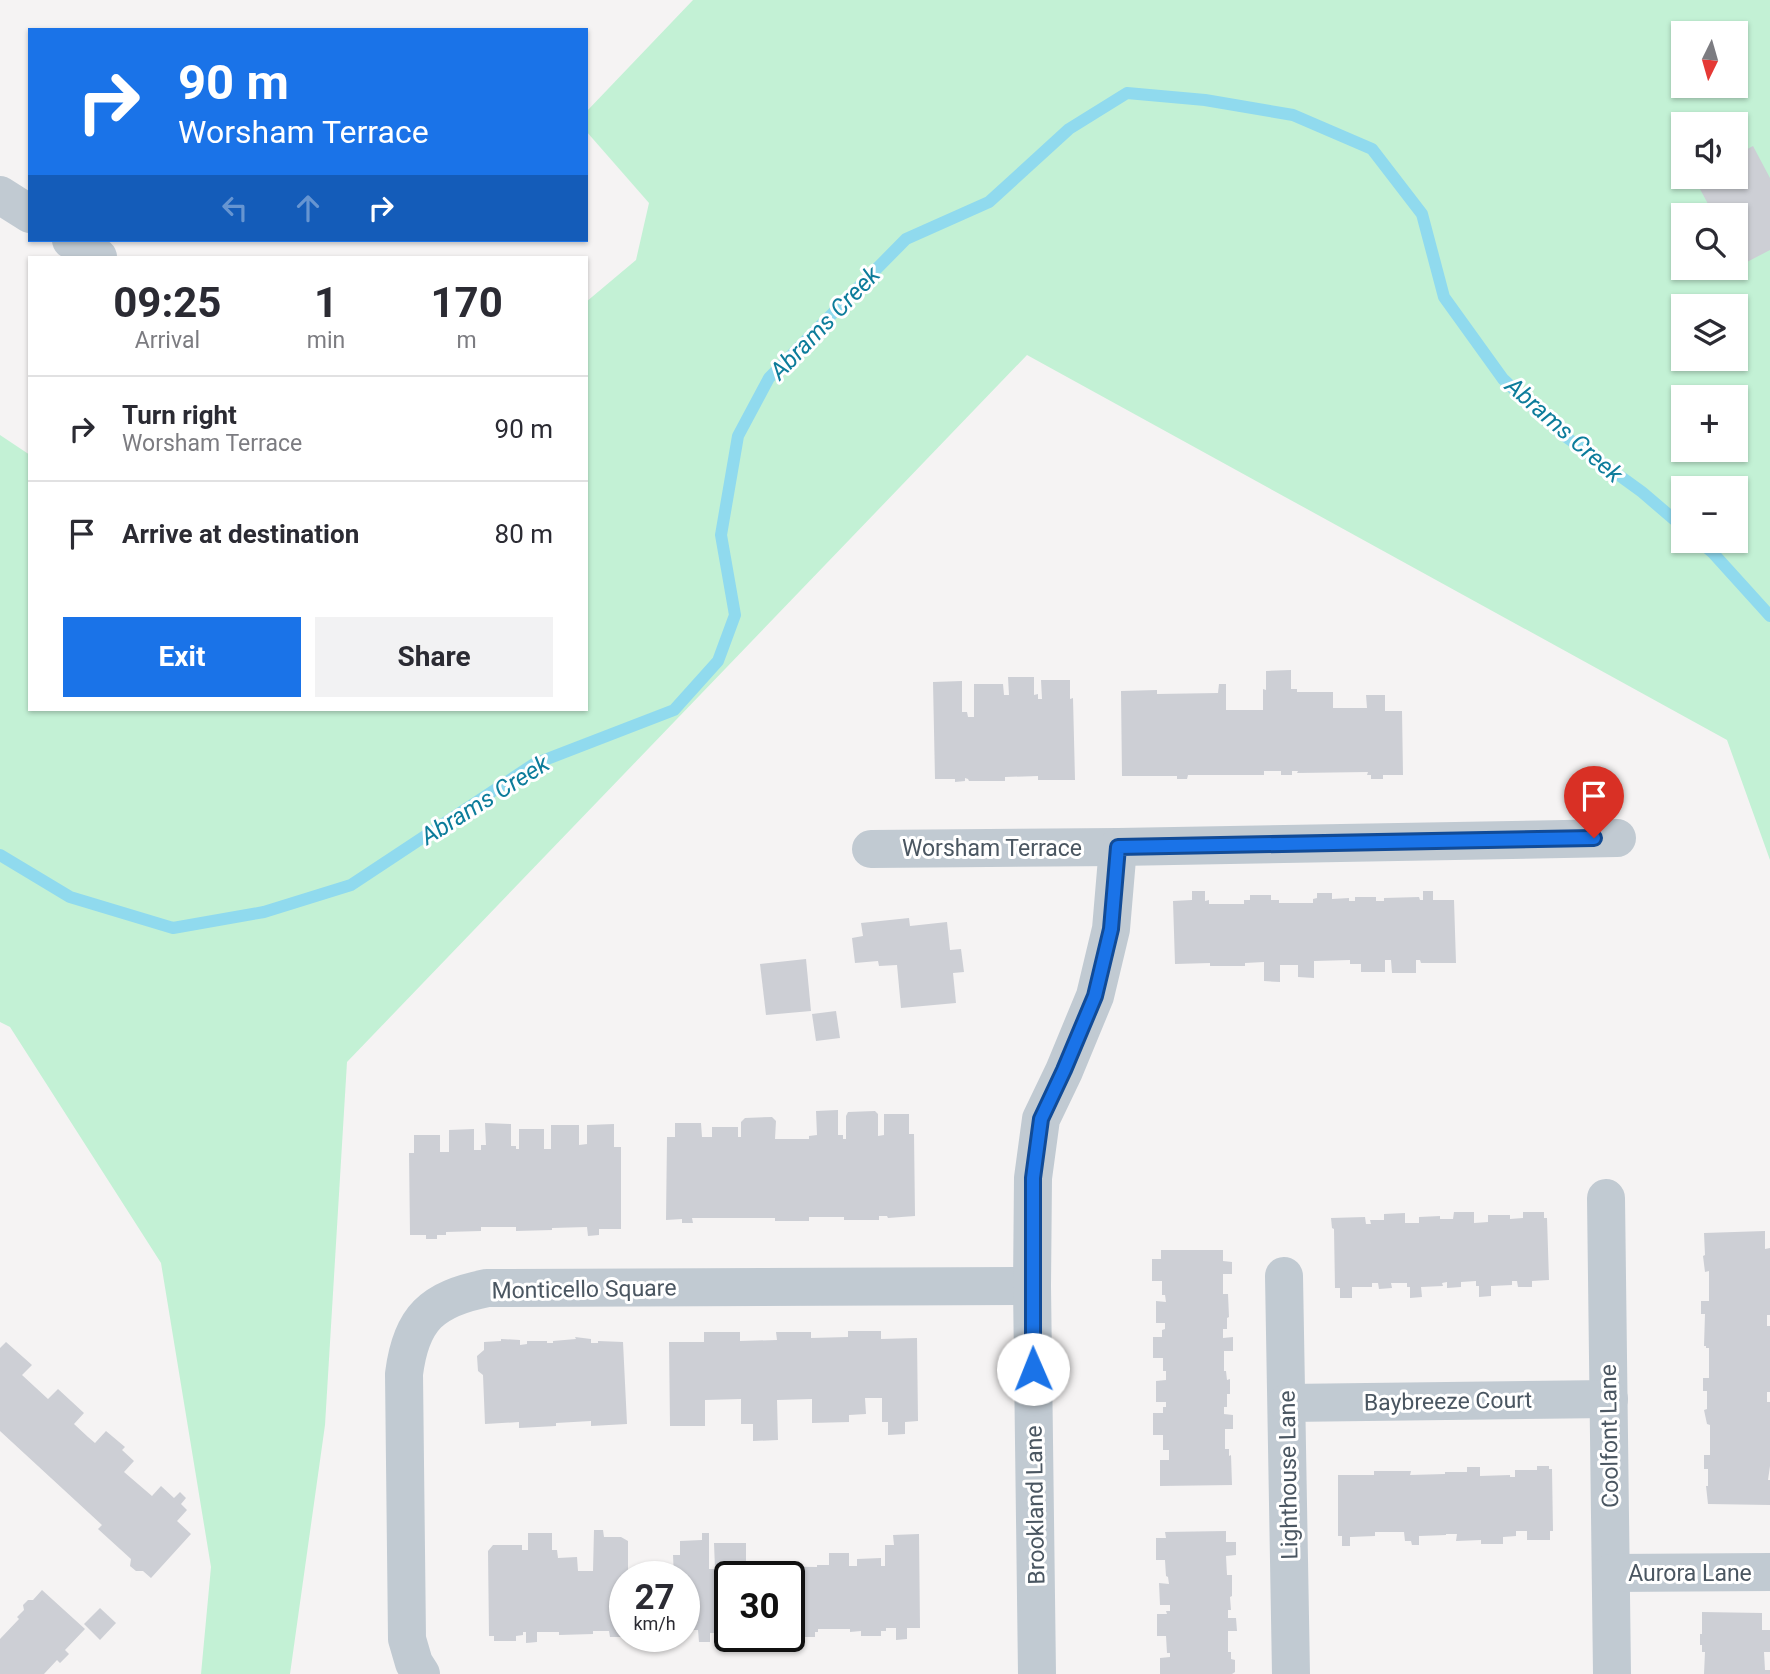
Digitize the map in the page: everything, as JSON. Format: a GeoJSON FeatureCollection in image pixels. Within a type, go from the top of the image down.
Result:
{"type":"FeatureCollection","features":[{"type":"Feature","properties":{"kind":"street"},"geometry":{"type":"LineString","coordinates":[[0,195],[28,213]]}},
{"type":"Feature","properties":{"kind":"street"},"geometry":{"type":"LineString","coordinates":[[74,242],[96,256]]}},
{"type":"Feature","properties":{"kind":"street","name":"Worsham Terrace"},"geometry":{"type":"LineString","coordinates":[[871,849],[1617,838]]}},
{"type":"Feature","properties":{"kind":"street","name":"Brookland Lane"},"geometry":{"type":"LineString","coordinates":[[1037,1674],[1033,1178],[1041,1119],[1095,996],[1111,929],[1118,847]]}},
{"type":"Feature","properties":{"kind":"street","name":"Coolfont Lane"},"geometry":{"type":"LineString","coordinates":[[1606,1198],[1612,1674]]}},
{"type":"Feature","properties":{"kind":"street","name":"Lighthouse Lane"},"geometry":{"type":"LineString","coordinates":[[1284,1276],[1291,1674]]}},
{"type":"Feature","properties":{"kind":"street","name":"Monticello Square"},"geometry":{"type":"LineString","coordinates":[[421,1674],[414,1663],[407,1639],[404,1374],[407,1350],[417,1327],[443,1302],[463,1293],[487,1289],[1032,1286]]}},
{"type":"Feature","properties":{"kind":"street","name":"Baybreeze Court"},"geometry":{"type":"LineString","coordinates":[[1287,1403],[1609,1399]]}},
{"type":"Feature","properties":{"kind":"street","name":"Aurora Lane"},"geometry":{"type":"LineString","coordinates":[[1611,1573],[1770,1572]]}},
{"type":"Feature","properties":{"kind":"green space"},"geometry":{"type":"Polygon","coordinates":[[[693,0],[1770,0],[1770,860],[1727,740],[1027,355],[347,1062],[325,1425],[290,1674],[201,1674],[211,1567],[161,1263],[10,1027],[0,1022],[0,435],[28,454],[28,711],[588,711],[588,300],[636,260],[649,203],[588,133],[588,110],[693,0]]]}},
{"type":"Feature","properties":{"kind":"building"},"geometry":{"type":"Polygon","coordinates":[[[1753,146],[1770,178],[1770,250],[1748,261],[1748,203],[1708,203],[1700,189],[1748,189],[1748,149],[1753,146]]]}},
{"type":"Feature","properties":{"kind":"building"},"geometry":{"type":"Polygon","coordinates":[[[1291,670],[1291,689],[1297,689],[1297,692],[1333,692],[1333,708],[1367,708],[1366,695],[1385,695],[1385,711],[1402,711],[1403,775],[1383,775],[1383,779],[1371,779],[1371,775],[1367,775],[1368,772],[1292,771],[1292,775],[1281,775],[1281,771],[1264,771],[1264,775],[1188,775],[1187,779],[1177,779],[1177,776],[1122,776],[1121,691],[1157,690],[1157,694],[1218,693],[1219,684],[1226,684],[1226,710],[1263,710],[1266,671],[1291,670]]]}},
{"type":"Feature","properties":{"kind":"building"},"geometry":{"type":"Polygon","coordinates":[[[1008,677],[1034,677],[1034,695],[1038,694],[1038,699],[1042,699],[1041,680],[1070,680],[1075,780],[1038,780],[1038,776],[1005,777],[1005,781],[969,781],[965,778],[965,781],[955,782],[955,779],[935,779],[933,682],[962,681],[962,712],[967,712],[968,717],[974,717],[974,684],[1003,684],[1004,695],[1009,695],[1008,677]]]}},
{"type":"Feature","properties":{"kind":"building"},"geometry":{"type":"Polygon","coordinates":[[[1192,891],[1205,891],[1205,901],[1209,900],[1209,904],[1244,904],[1244,900],[1250,900],[1250,895],[1271,895],[1271,900],[1279,900],[1279,903],[1313,903],[1317,893],[1332,893],[1332,899],[1349,898],[1349,901],[1355,901],[1355,897],[1376,897],[1376,901],[1384,901],[1384,898],[1419,897],[1423,900],[1423,891],[1433,891],[1433,900],[1454,900],[1456,963],[1421,963],[1416,960],[1416,973],[1392,973],[1391,960],[1385,960],[1385,972],[1361,972],[1361,964],[1350,964],[1350,960],[1314,961],[1314,978],[1298,977],[1298,965],[1280,965],[1280,982],[1264,981],[1264,962],[1245,963],[1245,966],[1175,964],[1173,901],[1192,900],[1192,891]]]}},
{"type":"Feature","properties":{"kind":"building"},"geometry":{"type":"Polygon","coordinates":[[[909,918],[910,926],[947,922],[950,950],[961,949],[964,972],[953,973],[956,1003],[901,1008],[897,965],[879,966],[878,961],[855,963],[852,938],[863,936],[861,923],[909,918]]]}},
{"type":"Feature","properties":{"kind":"building"},"geometry":{"type":"Polygon","coordinates":[[[806,959],[811,1011],[766,1015],[760,964],[806,959]]]}},
{"type":"Feature","properties":{"kind":"building"},"geometry":{"type":"Polygon","coordinates":[[[836,1011],[840,1038],[816,1041],[812,1014],[836,1011]]]}},
{"type":"Feature","properties":{"kind":"building"},"geometry":{"type":"Polygon","coordinates":[[[838,1110],[838,1135],[843,1135],[843,1139],[846,1139],[848,1112],[875,1111],[878,1114],[878,1136],[884,1135],[884,1114],[909,1114],[909,1134],[914,1134],[915,1216],[879,1216],[879,1220],[809,1217],[809,1221],[775,1221],[775,1218],[692,1218],[693,1223],[682,1223],[682,1219],[666,1220],[667,1137],[675,1137],[675,1123],[701,1123],[702,1137],[712,1137],[712,1127],[738,1127],[738,1137],[741,1137],[741,1122],[745,1118],[772,1117],[776,1121],[775,1139],[809,1139],[809,1136],[817,1135],[816,1111],[838,1110]]]}},
{"type":"Feature","properties":{"kind":"building"},"geometry":{"type":"Polygon","coordinates":[[[485,1123],[511,1124],[511,1146],[516,1146],[516,1149],[519,1149],[519,1129],[544,1129],[544,1149],[551,1149],[551,1125],[579,1125],[579,1145],[587,1144],[587,1125],[614,1124],[614,1147],[621,1147],[621,1229],[599,1229],[599,1235],[588,1236],[587,1227],[516,1231],[516,1227],[481,1227],[481,1231],[446,1232],[446,1235],[437,1235],[437,1239],[426,1239],[426,1235],[410,1235],[409,1153],[414,1153],[414,1135],[440,1135],[440,1152],[449,1152],[449,1130],[474,1129],[474,1150],[481,1150],[481,1145],[486,1145],[485,1123]]]}},
{"type":"Feature","properties":{"kind":"building"},"geometry":{"type":"Polygon","coordinates":[[[1454,1212],[1474,1212],[1474,1223],[1488,1222],[1488,1215],[1510,1215],[1510,1219],[1523,1218],[1523,1212],[1544,1212],[1544,1218],[1547,1218],[1549,1280],[1532,1281],[1532,1287],[1518,1287],[1517,1281],[1512,1281],[1512,1285],[1491,1286],[1491,1296],[1479,1297],[1476,1281],[1461,1282],[1461,1287],[1447,1288],[1447,1282],[1442,1283],[1443,1286],[1421,1287],[1422,1297],[1410,1298],[1410,1287],[1407,1287],[1407,1283],[1391,1283],[1392,1288],[1379,1289],[1378,1283],[1372,1283],[1372,1287],[1352,1287],[1352,1298],[1340,1298],[1340,1288],[1335,1288],[1334,1229],[1331,1218],[1365,1217],[1366,1224],[1371,1224],[1370,1220],[1384,1220],[1384,1214],[1405,1213],[1405,1223],[1419,1223],[1419,1217],[1440,1216],[1440,1219],[1453,1219],[1454,1212]]]}},
{"type":"Feature","properties":{"kind":"building"},"geometry":{"type":"Polygon","coordinates":[[[1765,1231],[1765,1249],[1770,1248],[1770,1315],[1767,1315],[1767,1326],[1770,1326],[1770,1392],[1767,1392],[1767,1402],[1770,1402],[1770,1505],[1708,1504],[1708,1469],[1704,1469],[1704,1455],[1710,1455],[1710,1425],[1707,1424],[1704,1410],[1707,1409],[1707,1391],[1703,1391],[1703,1378],[1709,1378],[1709,1348],[1704,1346],[1705,1314],[1701,1314],[1701,1301],[1709,1301],[1709,1271],[1705,1272],[1704,1233],[1765,1231]]]}},
{"type":"Feature","properties":{"kind":"building"},"geometry":{"type":"Polygon","coordinates":[[[1161,1250],[1223,1250],[1223,1261],[1232,1262],[1232,1274],[1223,1274],[1223,1294],[1228,1294],[1229,1317],[1227,1329],[1223,1329],[1223,1338],[1233,1337],[1233,1351],[1224,1351],[1224,1371],[1227,1380],[1230,1379],[1230,1394],[1227,1394],[1224,1414],[1233,1415],[1233,1429],[1225,1429],[1225,1449],[1229,1449],[1229,1456],[1231,1455],[1232,1485],[1160,1486],[1160,1460],[1169,1460],[1169,1450],[1163,1450],[1163,1435],[1153,1435],[1153,1413],[1163,1413],[1163,1407],[1166,1407],[1166,1402],[1156,1402],[1156,1381],[1166,1380],[1166,1371],[1163,1371],[1163,1358],[1153,1358],[1153,1337],[1162,1337],[1162,1330],[1165,1329],[1165,1323],[1156,1323],[1156,1301],[1166,1302],[1165,1295],[1162,1295],[1162,1281],[1152,1281],[1152,1259],[1161,1259],[1161,1250]]]}},
{"type":"Feature","properties":{"kind":"building"},"geometry":{"type":"Polygon","coordinates":[[[848,1331],[881,1331],[881,1339],[917,1338],[918,1421],[905,1422],[905,1434],[888,1435],[888,1422],[882,1422],[882,1398],[865,1398],[866,1414],[849,1415],[849,1422],[812,1423],[812,1399],[777,1400],[778,1440],[753,1441],[753,1424],[741,1424],[741,1399],[705,1400],[705,1426],[670,1426],[669,1342],[704,1342],[704,1332],[740,1332],[740,1341],[777,1340],[776,1332],[811,1332],[811,1338],[848,1337],[848,1331]]]}},
{"type":"Feature","properties":{"kind":"building"},"geometry":{"type":"Polygon","coordinates":[[[575,1337],[591,1339],[591,1343],[623,1342],[627,1424],[591,1426],[591,1421],[519,1428],[519,1422],[485,1424],[483,1375],[478,1371],[477,1356],[484,1350],[484,1342],[520,1340],[520,1345],[527,1344],[527,1341],[553,1343],[576,1339],[575,1337]]]}},
{"type":"Feature","properties":{"kind":"building"},"geometry":{"type":"Polygon","coordinates":[[[6,1342],[32,1365],[22,1375],[48,1399],[58,1389],[84,1413],[74,1424],[88,1437],[95,1443],[106,1431],[125,1447],[122,1450],[134,1461],[124,1472],[152,1496],[161,1486],[174,1498],[180,1492],[186,1498],[181,1504],[187,1510],[177,1521],[191,1534],[151,1578],[143,1571],[136,1571],[130,1566],[131,1559],[98,1529],[102,1525],[0,1431],[0,1348],[6,1342]]]}},
{"type":"Feature","properties":{"kind":"building"},"geometry":{"type":"Polygon","coordinates":[[[1537,1466],[1549,1466],[1549,1469],[1552,1469],[1553,1531],[1550,1531],[1550,1540],[1527,1540],[1527,1531],[1516,1531],[1516,1536],[1503,1537],[1503,1544],[1481,1544],[1481,1540],[1456,1541],[1457,1534],[1446,1534],[1419,1536],[1419,1545],[1412,1545],[1411,1541],[1405,1541],[1404,1532],[1375,1532],[1375,1536],[1350,1537],[1350,1546],[1342,1546],[1342,1536],[1338,1536],[1338,1475],[1374,1475],[1374,1471],[1411,1471],[1410,1475],[1445,1474],[1467,1472],[1467,1467],[1480,1467],[1480,1476],[1515,1477],[1515,1470],[1537,1470],[1537,1466]]]}},
{"type":"Feature","properties":{"kind":"building"},"geometry":{"type":"Polygon","coordinates":[[[594,1530],[603,1530],[604,1537],[621,1537],[628,1541],[628,1561],[609,1561],[609,1631],[559,1635],[559,1632],[537,1632],[537,1642],[526,1643],[526,1632],[516,1636],[516,1641],[494,1641],[494,1636],[489,1636],[488,1551],[493,1545],[522,1545],[522,1550],[528,1550],[528,1533],[552,1533],[552,1550],[557,1550],[558,1558],[577,1557],[578,1571],[593,1571],[594,1530]]]}},
{"type":"Feature","properties":{"kind":"building"},"geometry":{"type":"Polygon","coordinates":[[[1226,1531],[1226,1542],[1236,1542],[1236,1555],[1226,1556],[1227,1575],[1232,1575],[1231,1610],[1228,1610],[1228,1618],[1236,1618],[1237,1631],[1228,1631],[1228,1652],[1231,1652],[1231,1659],[1235,1660],[1235,1672],[1160,1674],[1160,1658],[1170,1657],[1170,1653],[1167,1653],[1166,1636],[1157,1636],[1157,1614],[1167,1614],[1170,1605],[1160,1605],[1159,1583],[1169,1584],[1165,1560],[1156,1560],[1156,1538],[1166,1538],[1165,1532],[1226,1531]]]}},
{"type":"Feature","properties":{"kind":"building"},"geometry":{"type":"Polygon","coordinates":[[[702,1533],[709,1533],[709,1569],[714,1569],[714,1633],[710,1633],[710,1642],[700,1642],[700,1561],[673,1561],[673,1555],[680,1555],[680,1541],[702,1540],[702,1533]]]}},
{"type":"Feature","properties":{"kind":"building"},"geometry":{"type":"Polygon","coordinates":[[[919,1534],[920,1628],[907,1628],[907,1639],[896,1640],[896,1628],[886,1628],[886,1631],[881,1631],[881,1636],[861,1636],[861,1631],[850,1632],[850,1629],[818,1629],[815,1637],[805,1637],[805,1567],[829,1565],[829,1553],[849,1553],[849,1566],[857,1566],[857,1559],[881,1558],[881,1566],[885,1566],[885,1545],[894,1545],[893,1535],[919,1534]]]}},
{"type":"Feature","properties":{"kind":"building"},"geometry":{"type":"Polygon","coordinates":[[[714,1543],[746,1543],[746,1561],[715,1561],[714,1543]]]}},
{"type":"Feature","properties":{"kind":"building"},"geometry":{"type":"Polygon","coordinates":[[[42,1590],[85,1629],[65,1650],[69,1654],[60,1663],[57,1660],[44,1674],[0,1674],[0,1639],[19,1619],[17,1617],[24,1610],[23,1605],[28,1600],[33,1600],[42,1590]]]}},
{"type":"Feature","properties":{"kind":"building"},"geometry":{"type":"Polygon","coordinates":[[[100,1608],[116,1623],[100,1640],[84,1624],[100,1608]]]}},
{"type":"Feature","properties":{"kind":"building"},"geometry":{"type":"Polygon","coordinates":[[[1702,1612],[1762,1613],[1762,1630],[1770,1630],[1770,1652],[1764,1652],[1765,1670],[1770,1670],[1770,1674],[1704,1674],[1705,1652],[1702,1652],[1700,1645],[1702,1612]]]}},
{"type":"Feature","properties":{"kind":"waterway","name":"Abrams Creek"},"geometry":{"type":"LineString","coordinates":[[0,855],[70,897],[173,928],[264,912],[351,885],[534,764],[674,710],[718,661],[735,615],[721,535],[738,436],[769,378],[906,239],[989,202],[1069,129],[1127,93],[1205,100],[1293,115],[1372,149],[1422,214],[1444,297],[1503,379],[1562,434],[1642,492],[1671,517]]}},
{"type":"Feature","properties":{"kind":"waterway","name":"Abrams Creek"},"geometry":{"type":"LineString","coordinates":[[1713,553],[1770,616]]}},
{"type":"Feature","properties":{"kind":"route"},"geometry":{"type":"LineString","coordinates":[[1033,1369],[1033,1178],[1041,1119],[1095,996],[1111,929],[1118,847],[1594,838]]}}]}
